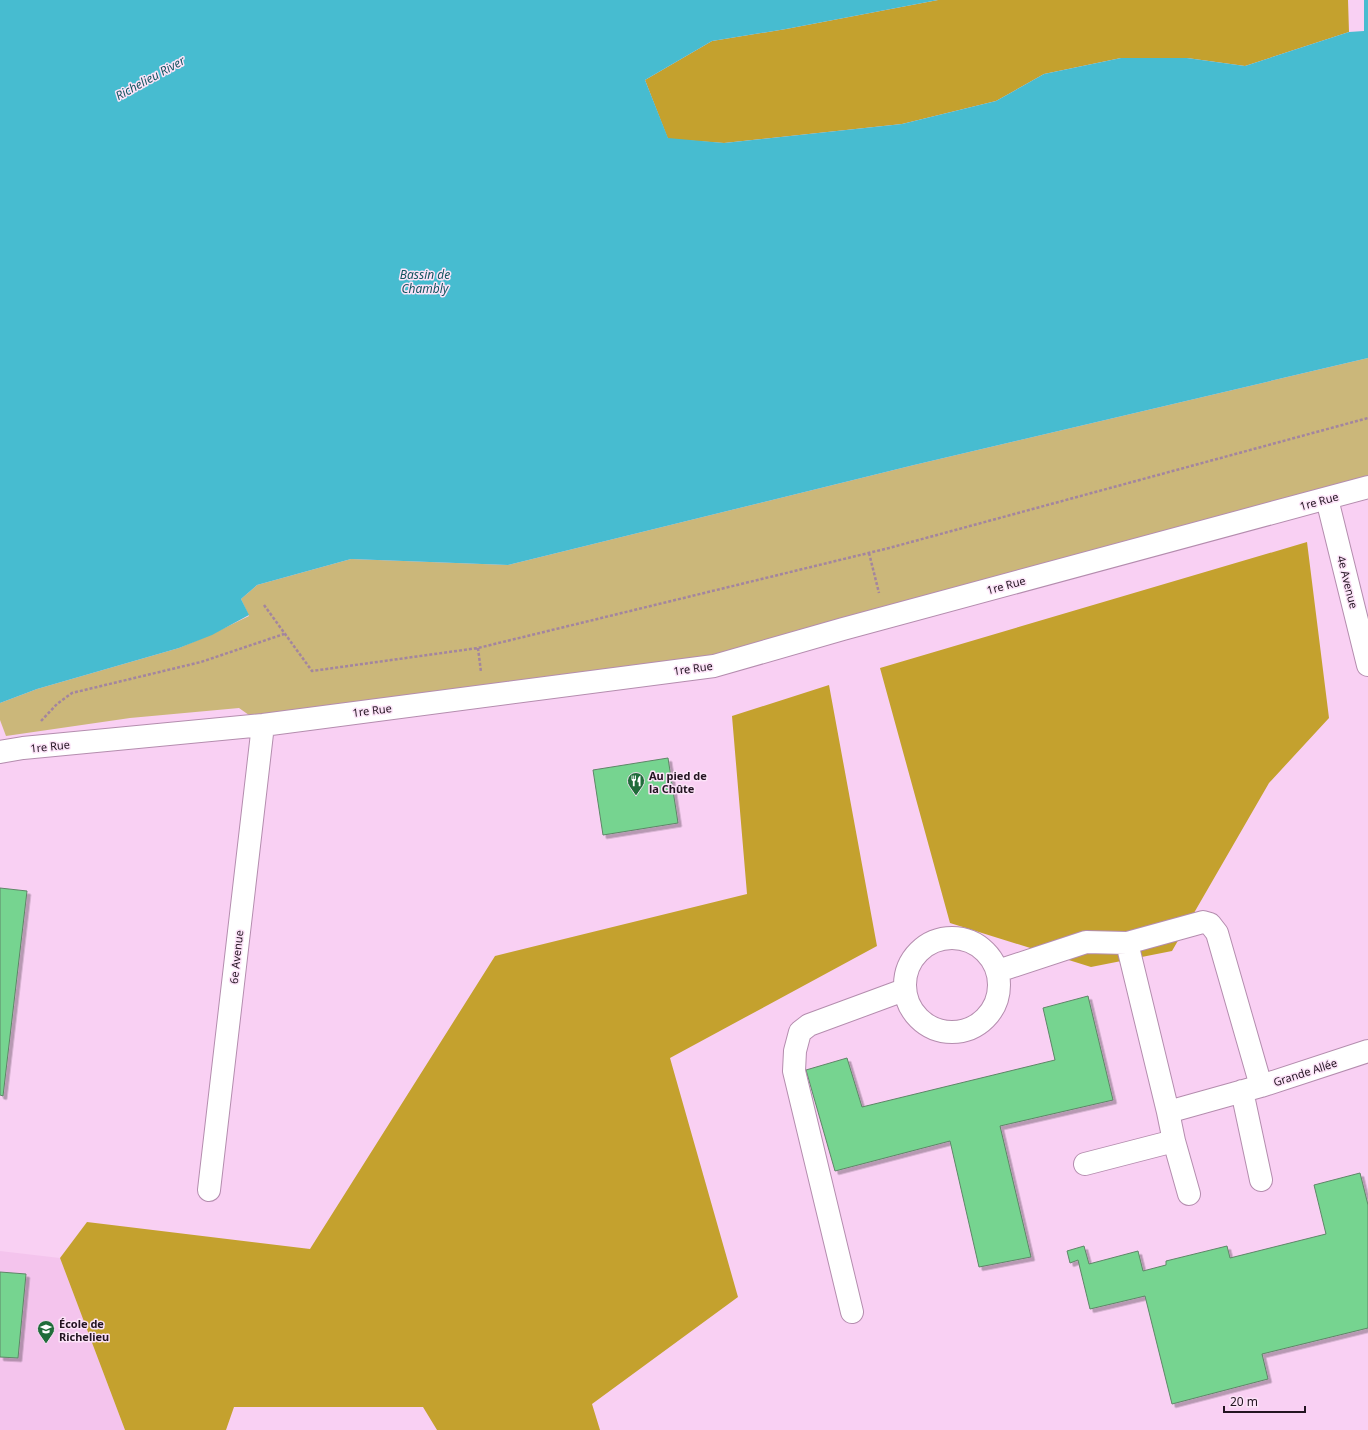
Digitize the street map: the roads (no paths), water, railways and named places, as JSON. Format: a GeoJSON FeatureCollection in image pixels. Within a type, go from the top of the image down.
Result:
{"type":"FeatureCollection","features":[{"type":"Feature","properties":{"kind":"street","name":"1re Rue"},"geometry":{"type":"LineString","coordinates":[[0,752],[23,748],[263,725],[714,666],[843,629],[1368,488]]}},
{"type":"Feature","properties":{"kind":"street","name":"4e Avenue"},"geometry":{"type":"LineString","coordinates":[[1327,498],[1368,665]]}},
{"type":"Feature","properties":{"kind":"street","name":"6e Avenue"},"geometry":{"type":"LineString","coordinates":[[209,1190],[263,725]]}},
{"type":"Feature","properties":{"kind":"street"},"geometry":{"type":"LineString","coordinates":[[998,971],[1086,942],[1127,942],[1203,922],[1210,924],[1217,933],[1252,1089],[1261,1180]]}},
{"type":"Feature","properties":{"kind":"street"},"geometry":{"type":"LineString","coordinates":[[952,937],[967,940],[980,946],[991,957],[998,971],[1000,986],[997,1001],[989,1015],[978,1025],[964,1031],[947,1032],[932,1028],[918,1019],[909,1006],[904,990],[905,975],[911,960],[922,948],[937,940],[952,937]]}},
{"type":"Feature","properties":{"kind":"street"},"geometry":{"type":"LineString","coordinates":[[1127,942],[1174,1141],[1189,1194]]}},
{"type":"Feature","properties":{"kind":"street"},"geometry":{"type":"LineString","coordinates":[[852,1312],[794,1071],[795,1051],[800,1032],[809,1025],[904,990]]}},
{"type":"Feature","properties":{"kind":"street","name":"Grande Allée"},"geometry":{"type":"LineString","coordinates":[[1168,1112],[1252,1089],[1368,1051]]}},
{"type":"Feature","properties":{"kind":"street"},"geometry":{"type":"LineString","coordinates":[[1085,1164],[1174,1141]]}},
{"type":"Feature","properties":{"kind":"water","name":"Bassin de Chambly"},"geometry":{"type":"Polygon","coordinates":[[[0,0],[938,0],[786,29],[712,41],[645,80],[668,138],[724,143],[902,124],[996,101],[1044,74],[1121,58],[1187,58],[1245,66],[1349,32],[1364,31],[1364,0],[1368,0],[1368,358],[914,465],[508,565],[351,559],[257,585],[241,599],[249,615],[212,635],[179,648],[37,689],[0,703],[0,0]]]}},
{"type":"Feature","properties":{"kind":"place","name":"Au pied de la Chûte"},"geometry":{"type":"Point","coordinates":[636,796]}},
{"type":"Feature","properties":{"kind":"place","name":"École de Richelieu"},"geometry":{"type":"Point","coordinates":[46,1344]}},
{"type":"Feature","properties":{"kind":"water label","name":"Richelieu River"},"geometry":{"type":"Point","coordinates":[150,78]}}]}
